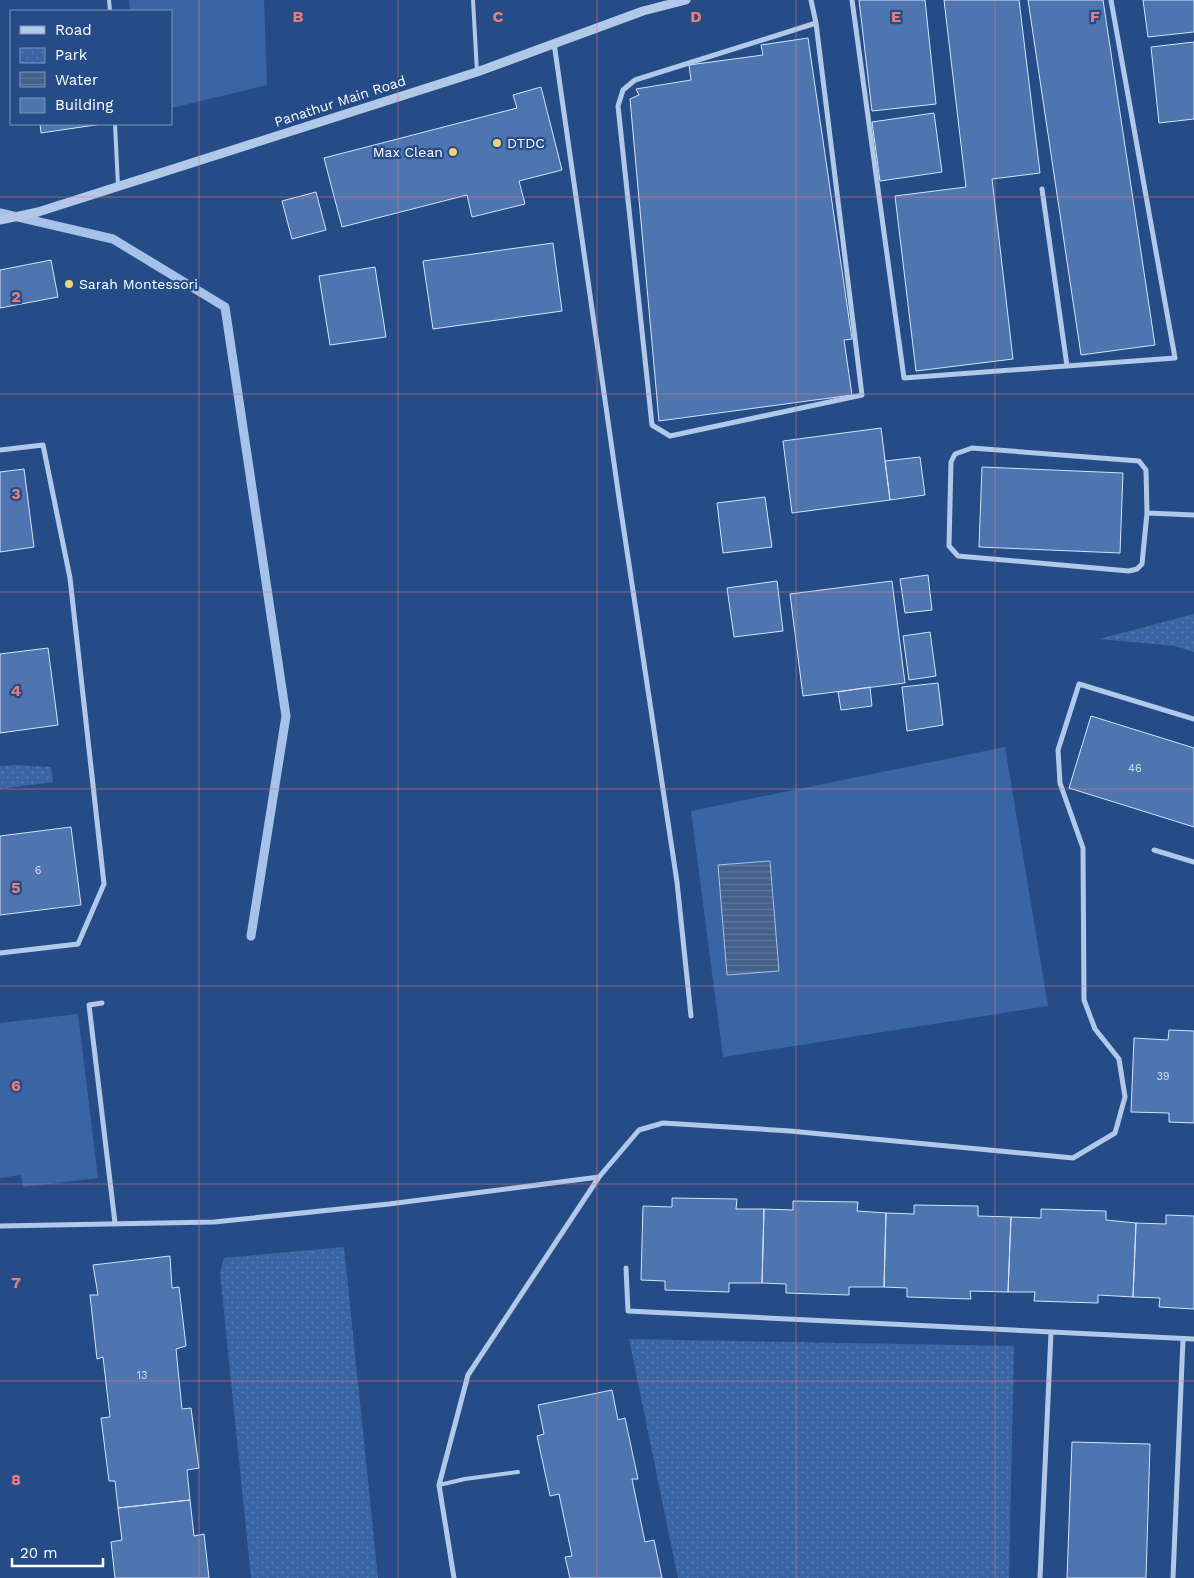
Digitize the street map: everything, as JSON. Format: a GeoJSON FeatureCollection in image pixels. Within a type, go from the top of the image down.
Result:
{"type":"FeatureCollection","features":[{"type":"Feature","properties":{"kind":"street","name":"Panathur Main Road"},"geometry":{"type":"LineString","coordinates":[[0,220],[38,212],[477,72],[643,11],[686,0]]}},
{"type":"Feature","properties":{"kind":"street"},"geometry":{"type":"LineString","coordinates":[[811,0],[816,24],[862,395],[670,436],[652,425],[618,106],[623,90],[635,80],[816,24]]}},
{"type":"Feature","properties":{"kind":"street"},"geometry":{"type":"LineString","coordinates":[[852,0],[904,378],[1175,358],[1111,0]]}},
{"type":"Feature","properties":{"kind":"street"},"geometry":{"type":"LineString","coordinates":[[554,43],[619,498],[677,882],[691,1016]]}},
{"type":"Feature","properties":{"kind":"street"},"geometry":{"type":"LineString","coordinates":[[1042,189],[1067,366]]}},
{"type":"Feature","properties":{"kind":"street"},"geometry":{"type":"LineString","coordinates":[[0,450],[43,445],[70,578],[104,884],[78,944],[0,953]]}},
{"type":"Feature","properties":{"kind":"street"},"geometry":{"type":"LineString","coordinates":[[972,448],[1139,461],[1146,470],[1147,514],[1144,557],[1137,569],[1129,571],[958,556],[949,546],[951,462],[955,454],[972,448]]}},
{"type":"Feature","properties":{"kind":"street"},"geometry":{"type":"LineString","coordinates":[[1147,514],[1194,515]]}},
{"type":"Feature","properties":{"kind":"street"},"geometry":{"type":"LineString","coordinates":[[454,1578],[439,1486],[468,1375],[599,1177],[639,1130],[663,1123],[790,1131],[1073,1158],[1115,1133],[1125,1097],[1119,1059],[1094,1029],[1084,1000],[1083,848],[1060,783],[1058,750],[1079,684],[1194,718]]}},
{"type":"Feature","properties":{"kind":"street"},"geometry":{"type":"LineString","coordinates":[[1154,850],[1194,862]]}},
{"type":"Feature","properties":{"kind":"street"},"geometry":{"type":"LineString","coordinates":[[102,1003],[89,1006],[115,1223]]}},
{"type":"Feature","properties":{"kind":"street"},"geometry":{"type":"LineString","coordinates":[[0,1226],[214,1222],[279,1216],[599,1177]]}},
{"type":"Feature","properties":{"kind":"street"},"geometry":{"type":"LineString","coordinates":[[626,1268],[628,1311],[1194,1340]]}},
{"type":"Feature","properties":{"kind":"street"},"geometry":{"type":"LineString","coordinates":[[1040,1578],[1051,1332]]}},
{"type":"Feature","properties":{"kind":"street"},"geometry":{"type":"LineString","coordinates":[[1173,1578],[1183,1339]]}},
{"type":"Feature","properties":{"kind":"lane"},"geometry":{"type":"LineString","coordinates":[[473,0],[477,72]]}},
{"type":"Feature","properties":{"kind":"lane"},"geometry":{"type":"LineString","coordinates":[[115,125],[118,186]]}},
{"type":"Feature","properties":{"kind":"lane"},"geometry":{"type":"LineString","coordinates":[[439,1486],[465,1479],[518,1472]]}},
{"type":"Feature","properties":{"kind":"green space"},"geometry":{"type":"Polygon","coordinates":[[[129,0],[264,0],[267,85],[172,108],[172,10],[130,10],[129,0]]]}},
{"type":"Feature","properties":{"kind":"green space"},"geometry":{"type":"Polygon","coordinates":[[[1194,614],[1194,652],[1175,646],[1099,639],[1194,614]]]}},
{"type":"Feature","properties":{"kind":"green space"},"geometry":{"type":"Polygon","coordinates":[[[1005,747],[1048,1006],[723,1057],[691,811],[1005,747]]]}},
{"type":"Feature","properties":{"kind":"green space"},"geometry":{"type":"Polygon","coordinates":[[[0,766],[51,767],[53,782],[0,789],[0,766]]]}},
{"type":"Feature","properties":{"kind":"green space"},"geometry":{"type":"Polygon","coordinates":[[[78,1014],[98,1178],[23,1187],[21,1175],[0,1178],[0,1023],[78,1014]]]}},
{"type":"Feature","properties":{"kind":"green space"},"geometry":{"type":"Polygon","coordinates":[[[344,1247],[378,1578],[251,1578],[220,1272],[224,1258],[344,1247]]]}},
{"type":"Feature","properties":{"kind":"green space"},"geometry":{"type":"Polygon","coordinates":[[[629,1339],[1014,1346],[1009,1578],[678,1578],[629,1339]]]}},
{"type":"Feature","properties":{"kind":"water"},"geometry":{"type":"Polygon","coordinates":[[[770,861],[779,971],[727,975],[718,865],[770,861]]]}},
{"type":"Feature","properties":{"kind":"building"},"geometry":{"type":"Polygon","coordinates":[[[859,0],[925,0],[936,104],[872,111],[859,0]]]}},
{"type":"Feature","properties":{"kind":"building"},"geometry":{"type":"Polygon","coordinates":[[[944,0],[1019,0],[1040,173],[992,179],[1013,359],[916,371],[895,196],[966,187],[944,0]]]}},
{"type":"Feature","properties":{"kind":"building"},"geometry":{"type":"Polygon","coordinates":[[[1028,0],[1103,0],[1155,345],[1081,355],[1028,0]]]}},
{"type":"Feature","properties":{"kind":"building"},"geometry":{"type":"Polygon","coordinates":[[[1143,0],[1194,0],[1194,32],[1148,37],[1143,0]]]}},
{"type":"Feature","properties":{"kind":"building"},"geometry":{"type":"Polygon","coordinates":[[[808,38],[852,339],[844,340],[852,395],[659,421],[630,99],[639,95],[636,89],[691,80],[689,65],[763,55],[761,45],[808,38]]]}},
{"type":"Feature","properties":{"kind":"building"},"geometry":{"type":"Polygon","coordinates":[[[1194,42],[1194,119],[1159,123],[1151,47],[1194,42]]]}},
{"type":"Feature","properties":{"kind":"building"},"geometry":{"type":"Polygon","coordinates":[[[541,87],[562,170],[519,181],[525,204],[472,217],[467,195],[342,227],[324,158],[517,108],[513,95],[541,87]]]}},
{"type":"Feature","properties":{"kind":"building"},"geometry":{"type":"Polygon","coordinates":[[[934,113],[942,172],[880,181],[872,122],[934,113]]]}},
{"type":"Feature","properties":{"kind":"building"},"geometry":{"type":"Polygon","coordinates":[[[40,125],[95,125],[41,133],[40,125]]]}},
{"type":"Feature","properties":{"kind":"building"},"geometry":{"type":"Polygon","coordinates":[[[316,192],[326,230],[292,239],[282,201],[316,192]]]}},
{"type":"Feature","properties":{"kind":"building"},"geometry":{"type":"Polygon","coordinates":[[[553,243],[562,311],[433,329],[423,261],[553,243]]]}},
{"type":"Feature","properties":{"kind":"building"},"geometry":{"type":"Polygon","coordinates":[[[51,260],[58,297],[0,308],[0,270],[51,260]]]}},
{"type":"Feature","properties":{"kind":"building"},"geometry":{"type":"Polygon","coordinates":[[[375,267],[386,337],[330,345],[319,276],[375,267]]]}},
{"type":"Feature","properties":{"kind":"building"},"geometry":{"type":"Polygon","coordinates":[[[881,428],[890,500],[792,513],[783,441],[881,428]]]}},
{"type":"Feature","properties":{"kind":"building"},"geometry":{"type":"Polygon","coordinates":[[[920,457],[925,495],[890,500],[885,461],[920,457]]]}},
{"type":"Feature","properties":{"kind":"building"},"geometry":{"type":"Polygon","coordinates":[[[982,467],[1123,473],[1120,553],[979,547],[982,467]]]}},
{"type":"Feature","properties":{"kind":"building"},"geometry":{"type":"Polygon","coordinates":[[[24,469],[34,547],[0,552],[0,472],[24,469]]]}},
{"type":"Feature","properties":{"kind":"building"},"geometry":{"type":"Polygon","coordinates":[[[765,497],[772,547],[723,553],[717,503],[765,497]]]}},
{"type":"Feature","properties":{"kind":"building"},"geometry":{"type":"Polygon","coordinates":[[[928,575],[932,610],[905,613],[900,579],[928,575]]]}},
{"type":"Feature","properties":{"kind":"building"},"geometry":{"type":"Polygon","coordinates":[[[777,581],[783,631],[734,637],[727,588],[777,581]]]}},
{"type":"Feature","properties":{"kind":"building"},"geometry":{"type":"Polygon","coordinates":[[[892,581],[905,683],[803,696],[790,594],[892,581]]]}},
{"type":"Feature","properties":{"kind":"building"},"geometry":{"type":"Polygon","coordinates":[[[930,632],[936,676],[909,680],[903,636],[930,632]]]}},
{"type":"Feature","properties":{"kind":"building"},"geometry":{"type":"Polygon","coordinates":[[[48,648],[58,725],[0,733],[0,654],[48,648]]]}},
{"type":"Feature","properties":{"kind":"building"},"geometry":{"type":"Polygon","coordinates":[[[938,683],[943,725],[907,731],[902,687],[938,683]]]}},
{"type":"Feature","properties":{"kind":"building"},"geometry":{"type":"Polygon","coordinates":[[[870,687],[872,706],[841,710],[838,692],[870,687]]]}},
{"type":"Feature","properties":{"kind":"building"},"geometry":{"type":"Polygon","coordinates":[[[1091,716],[1194,748],[1194,827],[1069,788],[1091,716]]]}},
{"type":"Feature","properties":{"kind":"building"},"geometry":{"type":"Polygon","coordinates":[[[71,827],[81,905],[0,915],[0,836],[71,827]]]}},
{"type":"Feature","properties":{"kind":"building"},"geometry":{"type":"Polygon","coordinates":[[[1169,1030],[1194,1031],[1194,1123],[1169,1122],[1169,1113],[1131,1112],[1134,1038],[1168,1040],[1169,1030]]]}},
{"type":"Feature","properties":{"kind":"building"},"geometry":{"type":"Polygon","coordinates":[[[672,1198],[737,1199],[736,1209],[764,1209],[762,1283],[729,1283],[729,1292],[665,1290],[665,1281],[641,1280],[643,1206],[672,1207],[672,1198]]]}},
{"type":"Feature","properties":{"kind":"building"},"geometry":{"type":"Polygon","coordinates":[[[793,1201],[858,1202],[857,1211],[886,1213],[884,1287],[849,1287],[849,1295],[786,1293],[786,1284],[762,1283],[764,1209],[793,1210],[793,1201]]]}},
{"type":"Feature","properties":{"kind":"building"},"geometry":{"type":"Polygon","coordinates":[[[914,1205],[978,1206],[978,1216],[1011,1217],[1008,1292],[970,1291],[971,1299],[907,1297],[907,1288],[884,1287],[886,1213],[914,1214],[914,1205]]]}},
{"type":"Feature","properties":{"kind":"building"},"geometry":{"type":"Polygon","coordinates":[[[1041,1209],[1106,1211],[1106,1220],[1136,1223],[1133,1297],[1098,1295],[1098,1303],[1034,1301],[1035,1292],[1008,1292],[1011,1217],[1041,1218],[1041,1209]]]}},
{"type":"Feature","properties":{"kind":"building"},"geometry":{"type":"Polygon","coordinates":[[[1166,1215],[1194,1216],[1194,1309],[1159,1307],[1160,1298],[1133,1297],[1136,1223],[1166,1224],[1166,1215]]]}},
{"type":"Feature","properties":{"kind":"building"},"geometry":{"type":"Polygon","coordinates":[[[170,1256],[172,1288],[179,1287],[186,1346],[176,1349],[182,1409],[191,1408],[199,1468],[187,1470],[190,1500],[118,1508],[115,1481],[109,1481],[101,1418],[110,1417],[103,1357],[97,1359],[90,1295],[98,1295],[93,1265],[170,1256]]]}},
{"type":"Feature","properties":{"kind":"building"},"geometry":{"type":"Polygon","coordinates":[[[612,1390],[618,1420],[625,1418],[638,1479],[632,1479],[645,1542],[654,1540],[662,1578],[570,1578],[565,1557],[572,1556],[559,1494],[550,1496],[537,1436],[544,1434],[538,1405],[612,1390]]]}},
{"type":"Feature","properties":{"kind":"building"},"geometry":{"type":"Polygon","coordinates":[[[1072,1442],[1150,1444],[1146,1578],[1067,1578],[1072,1442]]]}},
{"type":"Feature","properties":{"kind":"building"},"geometry":{"type":"Polygon","coordinates":[[[190,1500],[194,1536],[204,1534],[209,1578],[115,1578],[111,1542],[122,1540],[118,1508],[190,1500]]]}},
{"type":"Feature","properties":{"kind":"waterway"},"geometry":{"type":"LineString","coordinates":[[0,213],[113,239],[225,307],[286,716],[251,936]]}},
{"type":"Feature","properties":{"kind":"place","name":"DTDC"},"geometry":{"type":"Point","coordinates":[497,143]}},
{"type":"Feature","properties":{"kind":"place","name":"Max Clean"},"geometry":{"type":"Point","coordinates":[453,152]}},
{"type":"Feature","properties":{"kind":"place","name":"Sarah Montessori"},"geometry":{"type":"Point","coordinates":[69,284]}}]}
